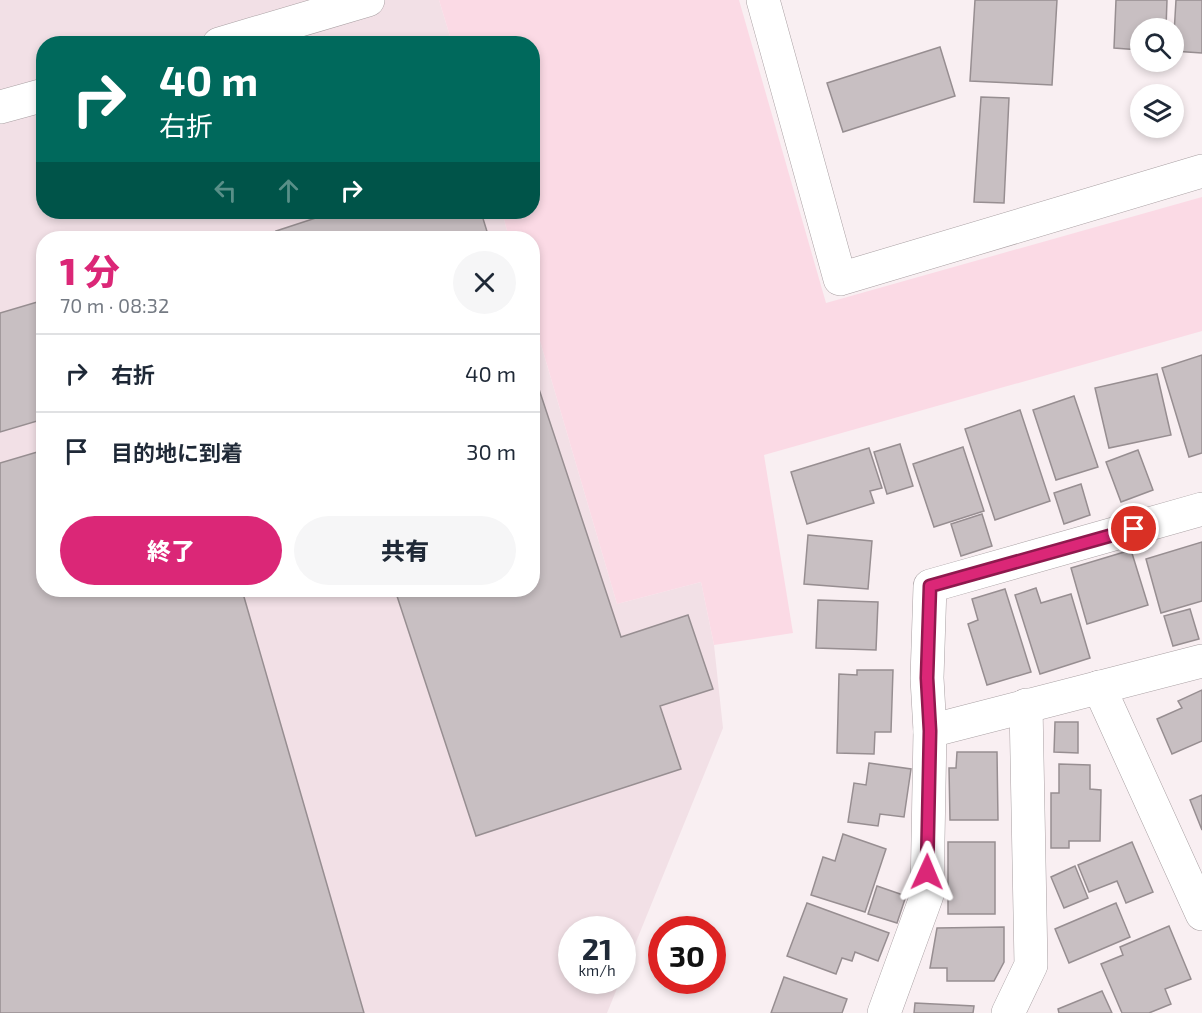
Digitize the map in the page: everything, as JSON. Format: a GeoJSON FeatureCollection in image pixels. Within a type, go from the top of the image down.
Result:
{"type":"FeatureCollection","features":[{"type":"Feature","properties":{"kind":"street"},"geometry":{"type":"LineString","coordinates":[[246,36],[368,0]]}},
{"type":"Feature","properties":{"kind":"street"},"geometry":{"type":"LineString","coordinates":[[763,0],[840,279],[1202,171]]}},
{"type":"Feature","properties":{"kind":"street"},"geometry":{"type":"LineString","coordinates":[[0,107],[36,97]]}},
{"type":"Feature","properties":{"kind":"street"},"geometry":{"type":"LineString","coordinates":[[884,1013],[927,895],[930,731],[927,678],[930,586],[1202,509]]}},
{"type":"Feature","properties":{"kind":"street"},"geometry":{"type":"LineString","coordinates":[[930,731],[1202,661]]}},
{"type":"Feature","properties":{"kind":"street"},"geometry":{"type":"LineString","coordinates":[[1099,687],[1202,915]]}},
{"type":"Feature","properties":{"kind":"street"},"geometry":{"type":"LineString","coordinates":[[1008,1013],[1031,965],[1026,705]]}},
{"type":"Feature","properties":{"kind":"shaded area"},"geometry":{"type":"Polygon","coordinates":[[[0,0],[439,0],[450,36],[36,36],[36,219],[504,219],[507,231],[36,231],[36,597],[540,597],[540,341],[617,604],[701,582],[714,645],[723,728],[636,942],[636,916],[558,916],[558,994],[615,994],[607,1013],[0,1013],[0,0]]]}},
{"type":"Feature","properties":{"kind":"shaded area"},"geometry":{"type":"Polygon","coordinates":[[[439,0],[739,0],[826,303],[1202,197],[1202,331],[764,455],[793,633],[714,645],[701,582],[617,604],[540,341],[540,231],[507,231],[504,219],[540,219],[540,36],[450,36],[439,0]]]}},
{"type":"Feature","properties":{"kind":"building"},"geometry":{"type":"Polygon","coordinates":[[[975,0],[1057,0],[1052,85],[970,81],[975,0]]]}},
{"type":"Feature","properties":{"kind":"building"},"geometry":{"type":"Polygon","coordinates":[[[1116,0],[1167,0],[1166,18],[1130,18],[1130,49],[1114,48],[1116,0]]]}},
{"type":"Feature","properties":{"kind":"building"},"geometry":{"type":"Polygon","coordinates":[[[1176,0],[1202,0],[1202,53],[1184,52],[1184,18],[1175,18],[1176,0]]]}},
{"type":"Feature","properties":{"kind":"building"},"geometry":{"type":"Polygon","coordinates":[[[940,47],[955,96],[843,132],[827,83],[940,47]]]}},
{"type":"Feature","properties":{"kind":"building"},"geometry":{"type":"Polygon","coordinates":[[[981,97],[1009,98],[1004,203],[974,202],[981,97]]]}},
{"type":"Feature","properties":{"kind":"building"},"geometry":{"type":"Polygon","coordinates":[[[313,219],[483,219],[487,231],[276,231],[313,219]]]}},
{"type":"Feature","properties":{"kind":"building"},"geometry":{"type":"Polygon","coordinates":[[[36,302],[36,421],[0,432],[0,313],[36,302]]]}},
{"type":"Feature","properties":{"kind":"building"},"geometry":{"type":"Polygon","coordinates":[[[1202,355],[1202,453],[1189,457],[1162,368],[1202,355]]]}},
{"type":"Feature","properties":{"kind":"building"},"geometry":{"type":"Polygon","coordinates":[[[1157,374],[1171,435],[1109,448],[1095,388],[1157,374]]]}},
{"type":"Feature","properties":{"kind":"building"},"geometry":{"type":"Polygon","coordinates":[[[540,392],[621,637],[688,615],[713,689],[660,706],[681,769],[476,836],[397,597],[540,597],[540,392]]]}},
{"type":"Feature","properties":{"kind":"building"},"geometry":{"type":"Polygon","coordinates":[[[1074,396],[1098,467],[1056,480],[1033,410],[1074,396]]]}},
{"type":"Feature","properties":{"kind":"building"},"geometry":{"type":"Polygon","coordinates":[[[1020,410],[1050,501],[995,520],[965,429],[1020,410]]]}},
{"type":"Feature","properties":{"kind":"building"},"geometry":{"type":"Polygon","coordinates":[[[900,444],[913,486],[887,494],[874,452],[900,444]]]}},
{"type":"Feature","properties":{"kind":"building"},"geometry":{"type":"Polygon","coordinates":[[[963,447],[984,511],[934,527],[913,464],[963,447]]]}},
{"type":"Feature","properties":{"kind":"building"},"geometry":{"type":"Polygon","coordinates":[[[869,448],[882,488],[870,491],[874,503],[807,524],[791,472],[869,448]]]}},
{"type":"Feature","properties":{"kind":"building"},"geometry":{"type":"Polygon","coordinates":[[[1138,450],[1153,490],[1121,502],[1106,462],[1138,450]]]}},
{"type":"Feature","properties":{"kind":"building"},"geometry":{"type":"Polygon","coordinates":[[[36,452],[36,597],[244,597],[364,1013],[0,1013],[0,463],[36,452]]]}},
{"type":"Feature","properties":{"kind":"building"},"geometry":{"type":"Polygon","coordinates":[[[1081,484],[1090,515],[1064,524],[1054,493],[1081,484]]]}},
{"type":"Feature","properties":{"kind":"building"},"geometry":{"type":"Polygon","coordinates":[[[982,514],[992,546],[961,556],[951,524],[982,514]]]}},
{"type":"Feature","properties":{"kind":"building"},"geometry":{"type":"Polygon","coordinates":[[[808,535],[872,541],[868,589],[804,584],[808,535]]]}},
{"type":"Feature","properties":{"kind":"building"},"geometry":{"type":"Polygon","coordinates":[[[1202,542],[1202,601],[1161,613],[1146,559],[1202,542]]]}},
{"type":"Feature","properties":{"kind":"building"},"geometry":{"type":"Polygon","coordinates":[[[1131,550],[1148,605],[1087,624],[1071,568],[1131,550]]]}},
{"type":"Feature","properties":{"kind":"building"},"geometry":{"type":"Polygon","coordinates":[[[1036,588],[1041,603],[1071,594],[1090,658],[1040,674],[1015,595],[1036,588]]]}},
{"type":"Feature","properties":{"kind":"building"},"geometry":{"type":"Polygon","coordinates":[[[1005,589],[1031,672],[987,685],[968,624],[978,620],[972,599],[1005,589]]]}},
{"type":"Feature","properties":{"kind":"building"},"geometry":{"type":"Polygon","coordinates":[[[818,600],[878,602],[876,650],[816,648],[818,600]]]}},
{"type":"Feature","properties":{"kind":"building"},"geometry":{"type":"Polygon","coordinates":[[[1190,609],[1199,639],[1173,646],[1164,616],[1190,609]]]}},
{"type":"Feature","properties":{"kind":"building"},"geometry":{"type":"Polygon","coordinates":[[[857,670],[893,670],[891,732],[875,732],[874,754],[837,753],[839,674],[857,675],[857,670]]]}},
{"type":"Feature","properties":{"kind":"building"},"geometry":{"type":"Polygon","coordinates":[[[1202,690],[1202,741],[1172,754],[1157,719],[1182,708],[1178,701],[1202,690]]]}},
{"type":"Feature","properties":{"kind":"building"},"geometry":{"type":"Polygon","coordinates":[[[1055,722],[1078,722],[1078,753],[1054,752],[1055,722]]]}},
{"type":"Feature","properties":{"kind":"building"},"geometry":{"type":"Polygon","coordinates":[[[957,752],[997,752],[998,820],[950,820],[949,768],[956,768],[957,752]]]}},
{"type":"Feature","properties":{"kind":"building"},"geometry":{"type":"Polygon","coordinates":[[[869,763],[911,769],[904,817],[880,814],[878,826],[848,822],[854,783],[866,785],[869,763]]]}},
{"type":"Feature","properties":{"kind":"building"},"geometry":{"type":"Polygon","coordinates":[[[1059,764],[1090,765],[1090,789],[1101,790],[1100,841],[1069,841],[1069,848],[1051,848],[1051,793],[1059,793],[1059,764]]]}},
{"type":"Feature","properties":{"kind":"building"},"geometry":{"type":"Polygon","coordinates":[[[1202,795],[1202,830],[1190,800],[1202,795]]]}},
{"type":"Feature","properties":{"kind":"building"},"geometry":{"type":"Polygon","coordinates":[[[843,834],[886,849],[865,912],[811,895],[823,857],[835,861],[843,834]]]}},
{"type":"Feature","properties":{"kind":"building"},"geometry":{"type":"Polygon","coordinates":[[[948,842],[995,842],[995,914],[948,914],[948,842]]]}},
{"type":"Feature","properties":{"kind":"building"},"geometry":{"type":"Polygon","coordinates":[[[1132,842],[1153,892],[1126,903],[1117,881],[1089,892],[1078,865],[1132,842]]]}},
{"type":"Feature","properties":{"kind":"building"},"geometry":{"type":"Polygon","coordinates":[[[1075,866],[1088,898],[1064,908],[1051,877],[1075,866]]]}},
{"type":"Feature","properties":{"kind":"building"},"geometry":{"type":"Polygon","coordinates":[[[877,886],[906,896],[897,923],[868,914],[877,886]]]}},
{"type":"Feature","properties":{"kind":"building"},"geometry":{"type":"Polygon","coordinates":[[[807,903],[889,933],[878,961],[855,952],[852,961],[842,958],[836,974],[787,956],[807,903]]]}},
{"type":"Feature","properties":{"kind":"building"},"geometry":{"type":"Polygon","coordinates":[[[1116,903],[1130,937],[1069,963],[1055,929],[1116,903]]]}},
{"type":"Feature","properties":{"kind":"building"},"geometry":{"type":"Polygon","coordinates":[[[1169,926],[1191,979],[1165,989],[1171,1004],[1149,1013],[1122,1013],[1101,964],[1123,955],[1120,947],[1169,926]]]}},
{"type":"Feature","properties":{"kind":"building"},"geometry":{"type":"Polygon","coordinates":[[[1004,927],[1004,962],[994,981],[947,981],[947,968],[930,968],[937,928],[1004,927]]]}},
{"type":"Feature","properties":{"kind":"building"},"geometry":{"type":"Polygon","coordinates":[[[784,977],[847,999],[842,1013],[771,1013],[784,977]]]}},
{"type":"Feature","properties":{"kind":"building"},"geometry":{"type":"Polygon","coordinates":[[[1102,991],[1112,1013],[1059,1013],[1058,1009],[1102,991]]]}},
{"type":"Feature","properties":{"kind":"building"},"geometry":{"type":"Polygon","coordinates":[[[915,1003],[974,1006],[973,1013],[914,1013],[915,1003]]]}},
{"type":"Feature","properties":{"kind":"route"},"geometry":{"type":"LineString","coordinates":[[927,872],[930,731],[927,678],[930,586],[1134,529]]}}]}
